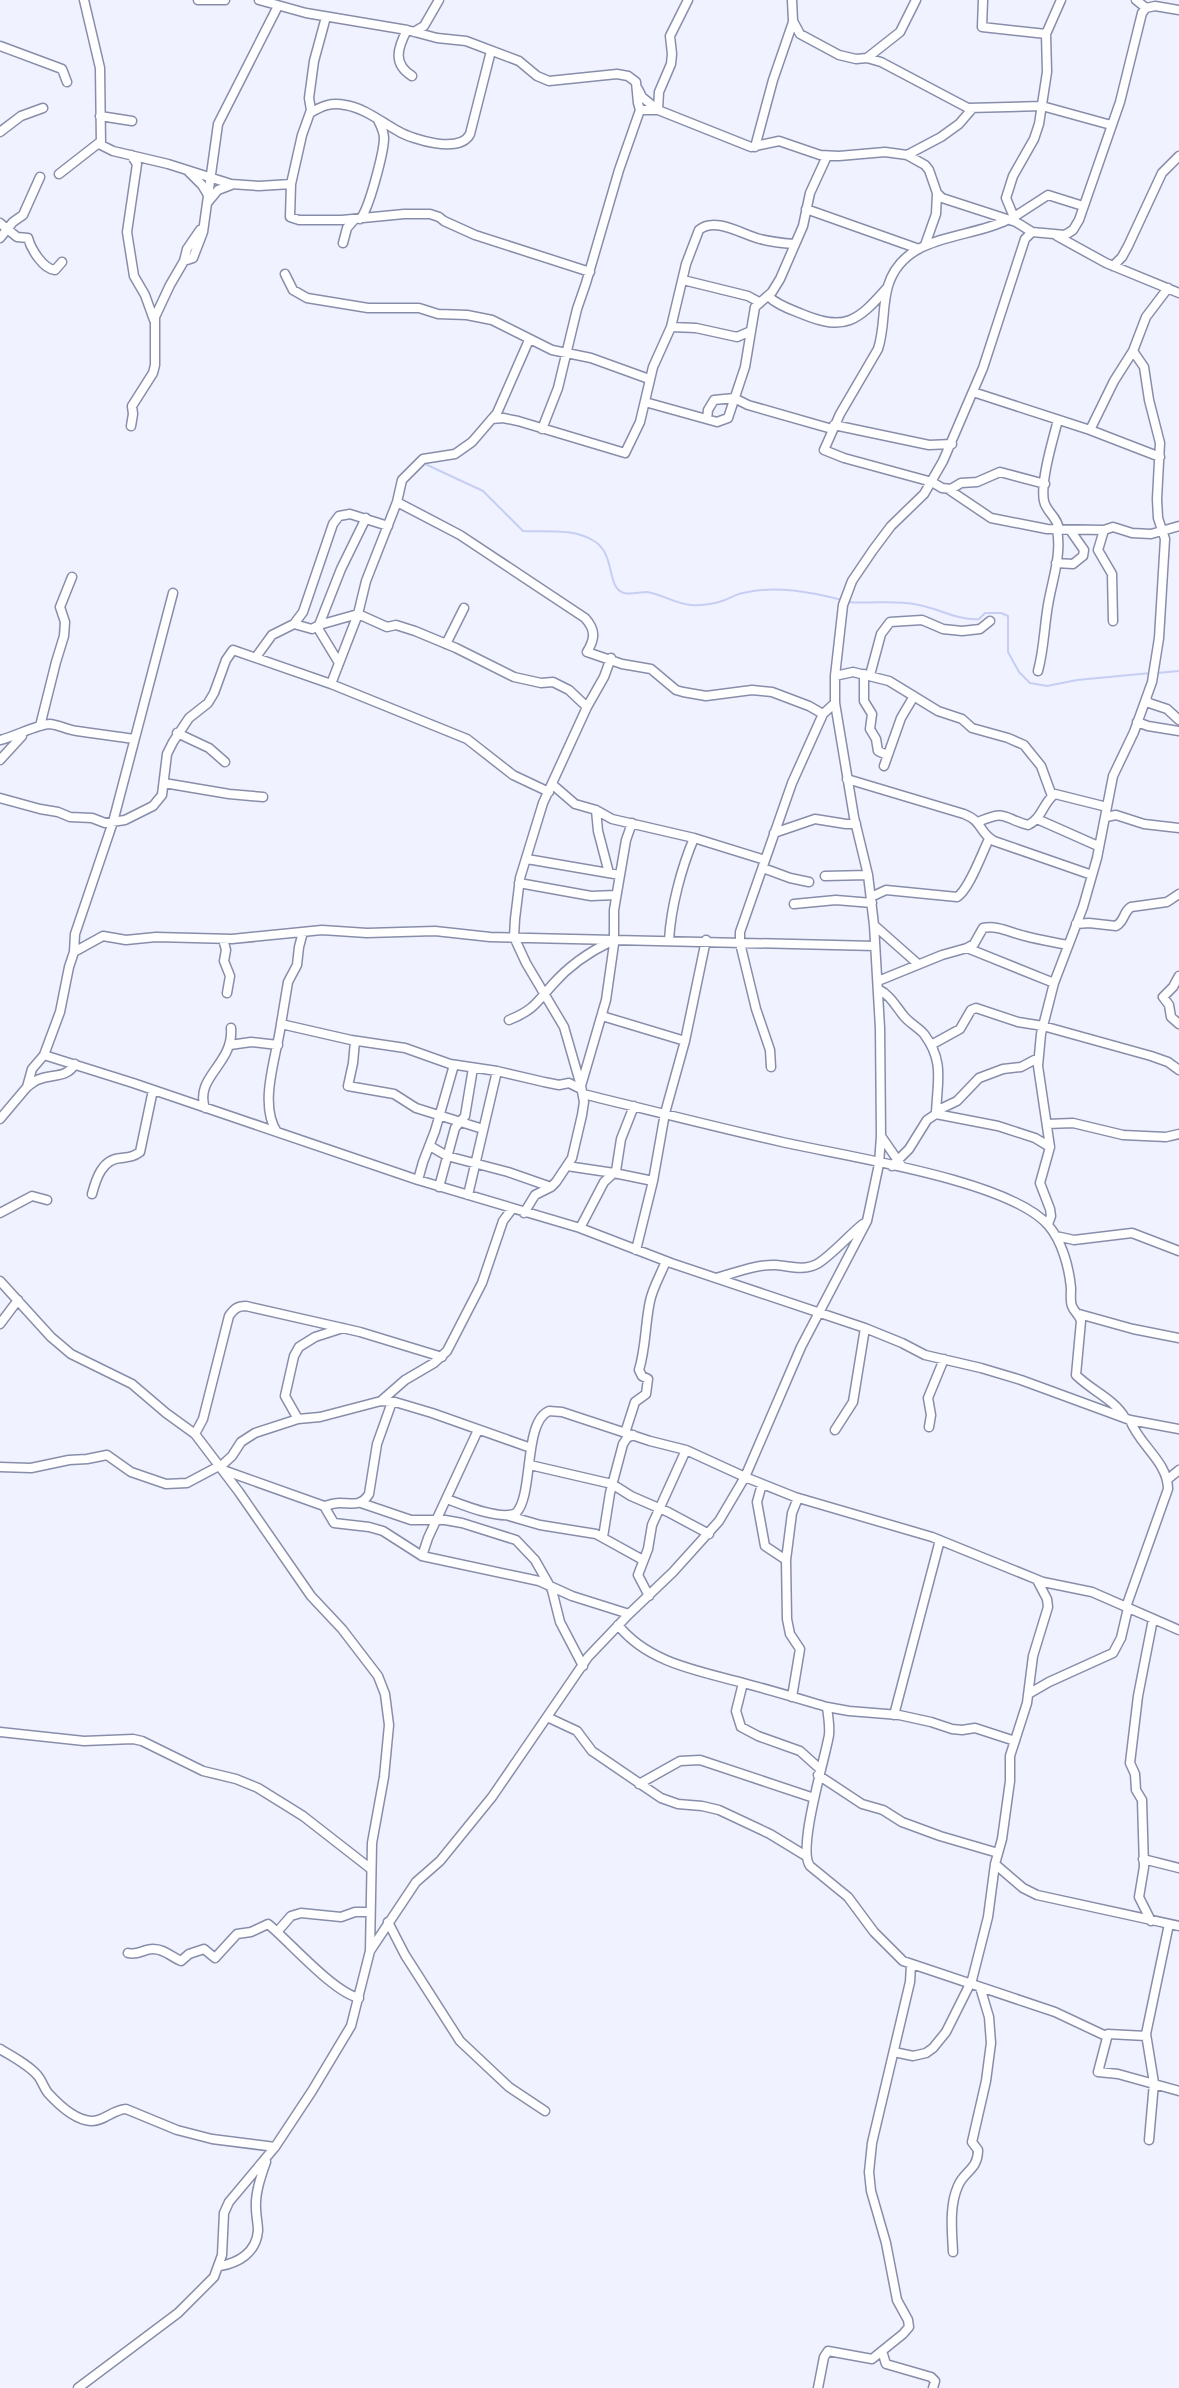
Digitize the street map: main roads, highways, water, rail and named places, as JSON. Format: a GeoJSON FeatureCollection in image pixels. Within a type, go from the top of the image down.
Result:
{"type":"FeatureCollection","features":[{"type":"Feature","properties":{"kind":"waterway"},"geometry":{"type":"LineString","coordinates":[[423,463],[483,491],[523,531],[569,532],[594,541],[605,554],[615,585],[624,593],[647,592],[680,603],[694,605],[715,603],[740,594],[768,590],[806,592],[842,600]]}},
{"type":"Feature","properties":{"kind":"waterway"},"geometry":{"type":"LineString","coordinates":[[848,602],[906,603],[971,619],[979,619],[985,613],[1001,613],[1008,616],[1008,652],[1019,672],[1030,683],[1047,686],[1077,680],[1151,673]]}},
{"type":"Feature","properties":{"kind":"waterway"},"geometry":{"type":"LineString","coordinates":[[1157,673],[1179,671]]}}]}
